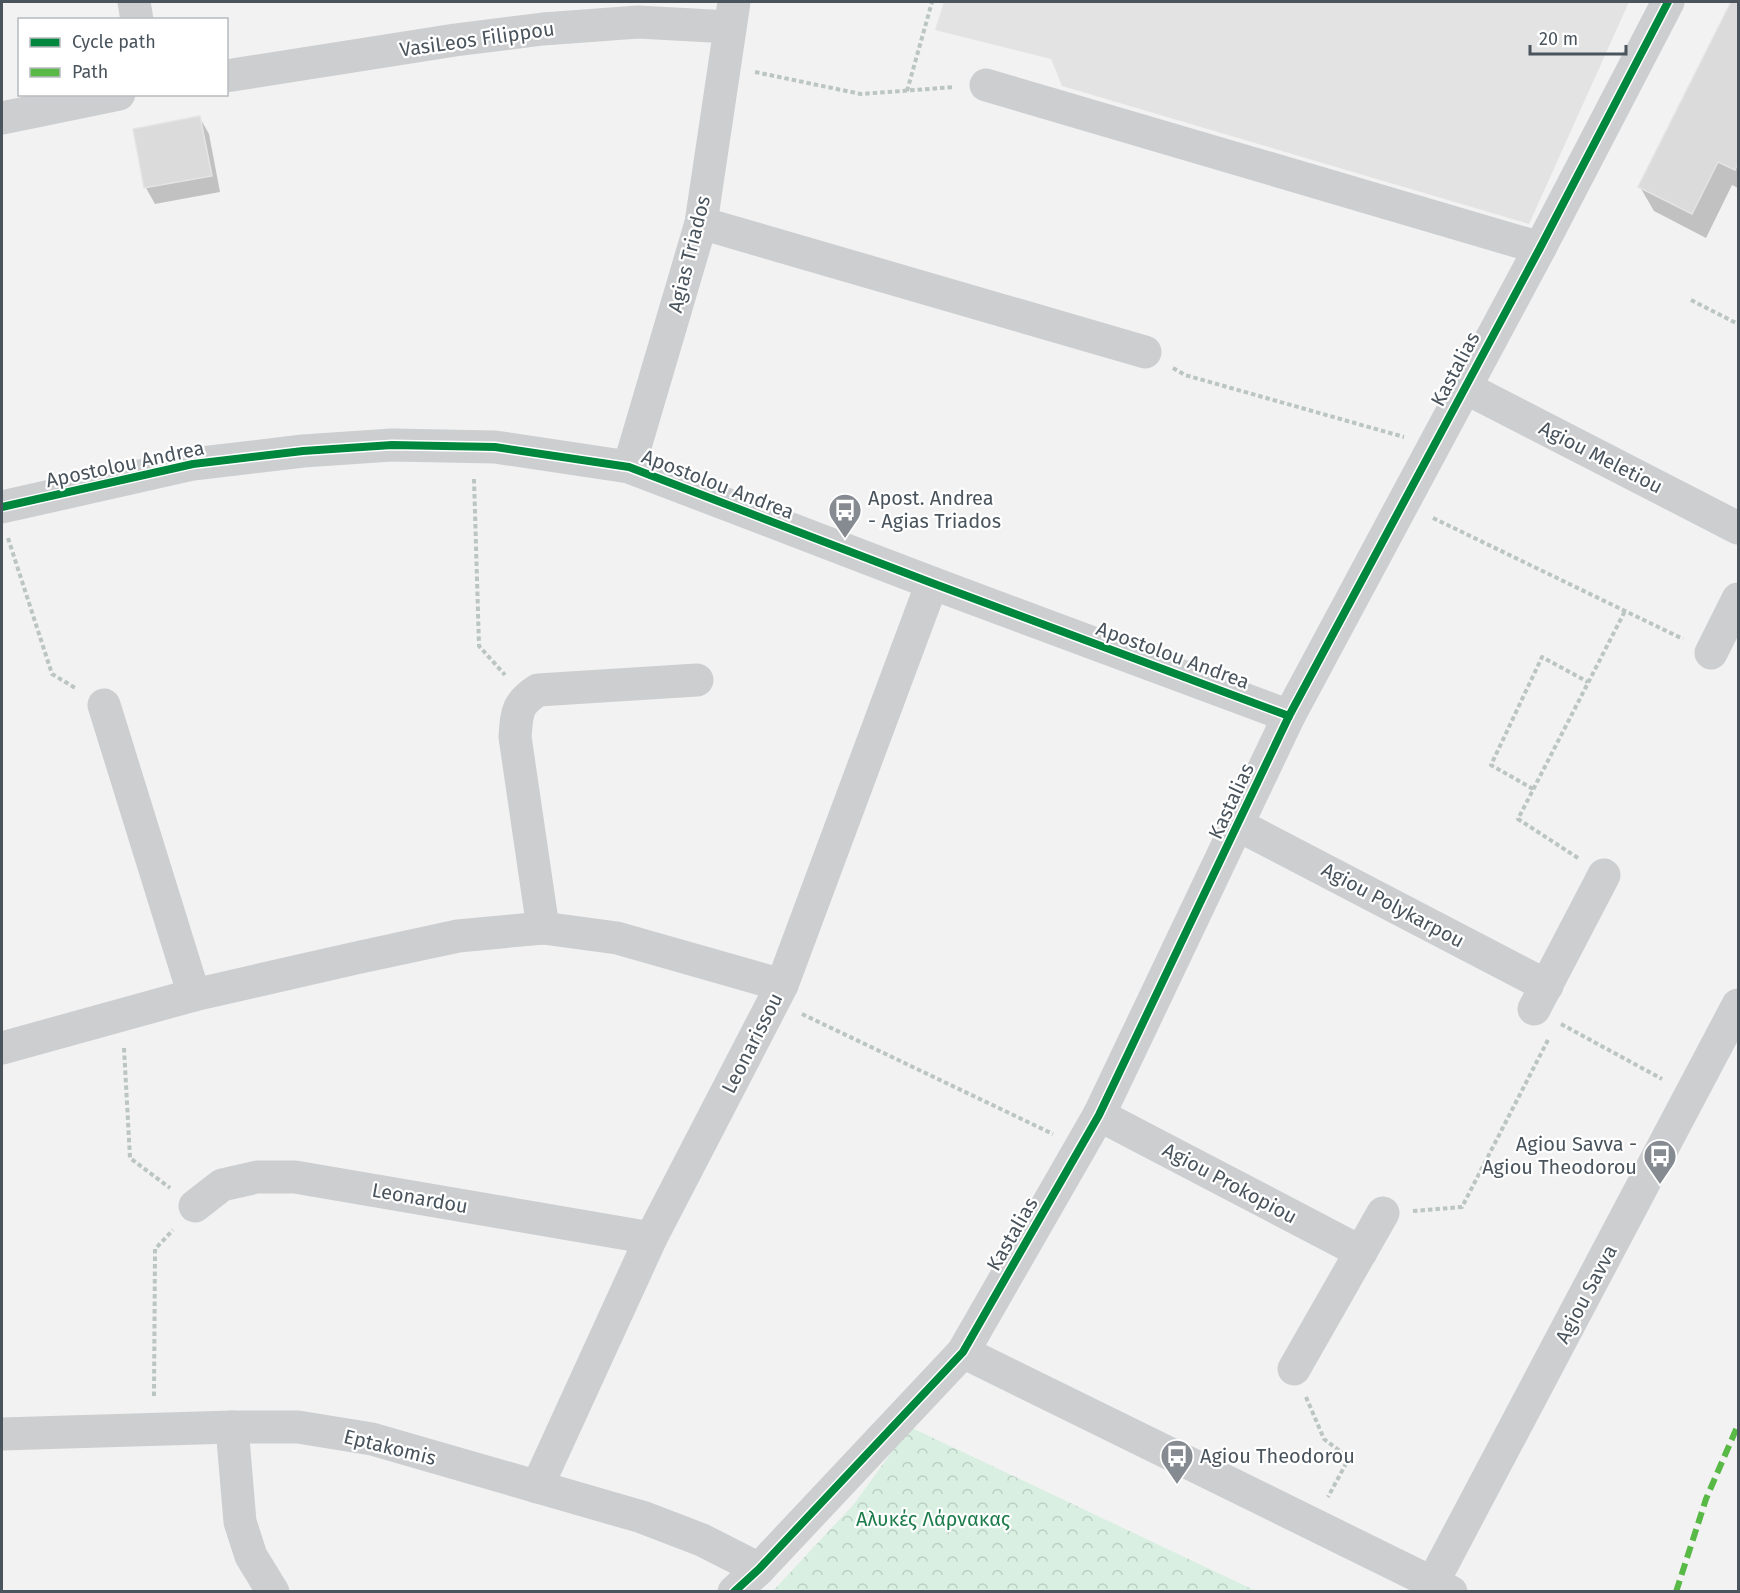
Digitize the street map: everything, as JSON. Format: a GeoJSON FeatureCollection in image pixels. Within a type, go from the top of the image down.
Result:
{"type":"FeatureCollection","features":[{"type":"Feature","properties":{"kind":"street"},"geometry":{"type":"LineString","coordinates":[[134,2],[137,18]]}},
{"type":"Feature","properties":{"kind":"street","name":"Kastalias"},"geometry":{"type":"LineString","coordinates":[[734,1592],[759,1569],[963,1352],[1099,1114],[1289,716],[1540,248],[1668,2]]}},
{"type":"Feature","properties":{"kind":"street","name":"Agias Triados"},"geometry":{"type":"LineString","coordinates":[[629,467],[701,223],[732,14]]}},
{"type":"Feature","properties":{"kind":"street","name":"VasiLeos Filippou"},"geometry":{"type":"LineString","coordinates":[[228,76],[543,29],[732,14]]}},
{"type":"Feature","properties":{"kind":"street"},"geometry":{"type":"LineString","coordinates":[[986,85],[1540,248]]}},
{"type":"Feature","properties":{"kind":"street"},"geometry":{"type":"LineString","coordinates":[[2,118],[109,96]]}},
{"type":"Feature","properties":{"kind":"street"},"geometry":{"type":"LineString","coordinates":[[701,223],[1146,352]]}},
{"type":"Feature","properties":{"kind":"street","name":"Agiou Meletiou"},"geometry":{"type":"LineString","coordinates":[[1464,387],[1738,528]]}},
{"type":"Feature","properties":{"kind":"street","name":"Apostolou Andrea"},"geometry":{"type":"LineString","coordinates":[[3,518],[193,464],[303,451],[392,445],[495,447],[629,467],[1289,716]]}},
{"type":"Feature","properties":{"kind":"street","name":"Leonarissou"},"geometry":{"type":"LineString","coordinates":[[537,1487],[651,1238],[778,993],[932,583]]}},
{"type":"Feature","properties":{"kind":"street"},"geometry":{"type":"LineString","coordinates":[[1711,652],[1738,599]]}},
{"type":"Feature","properties":{"kind":"street"},"geometry":{"type":"LineString","coordinates":[[543,928],[514,737],[517,713],[525,698],[538,690],[697,680]]}},
{"type":"Feature","properties":{"kind":"street"},"geometry":{"type":"LineString","coordinates":[[104,705],[194,995]]}},
{"type":"Feature","properties":{"kind":"street","name":"Agiou Polykarpou"},"geometry":{"type":"LineString","coordinates":[[1238,825],[1546,1006]]}},
{"type":"Feature","properties":{"kind":"street"},"geometry":{"type":"LineString","coordinates":[[1546,1006],[1604,875]]}},
{"type":"Feature","properties":{"kind":"street"},"geometry":{"type":"LineString","coordinates":[[2,1048],[194,995],[458,936],[543,928],[617,938],[778,993]]}},
{"type":"Feature","properties":{"kind":"street","name":"Agiou Savva"},"geometry":{"type":"LineString","coordinates":[[1442,1587],[1738,1005]]}},
{"type":"Feature","properties":{"kind":"street","name":"Agiou Prokopiou"},"geometry":{"type":"LineString","coordinates":[[1099,1114],[1361,1252]]}},
{"type":"Feature","properties":{"kind":"street","name":"Leonardou"},"geometry":{"type":"LineString","coordinates":[[195,1206],[222,1185],[257,1176],[295,1176],[651,1238]]}},
{"type":"Feature","properties":{"kind":"street"},"geometry":{"type":"LineString","coordinates":[[1294,1369],[1383,1213]]}},
{"type":"Feature","properties":{"kind":"street"},"geometry":{"type":"LineString","coordinates":[[963,1352],[1442,1587]]}},
{"type":"Feature","properties":{"kind":"street"},"geometry":{"type":"LineString","coordinates":[[232,1427],[240,1522],[251,1556],[273,1592]]}},
{"type":"Feature","properties":{"kind":"street","name":"Eptakomis"},"geometry":{"type":"LineString","coordinates":[[2,1434],[298,1427],[372,1439],[642,1517],[702,1540],[759,1569]]}},
{"type":"Feature","properties":{"kind":"path"},"geometry":{"type":"LineString","coordinates":[[907,91],[932,2]]}},
{"type":"Feature","properties":{"kind":"path"},"geometry":{"type":"LineString","coordinates":[[724,65],[861,94],[986,85]]}},
{"type":"Feature","properties":{"kind":"path"},"geometry":{"type":"LineString","coordinates":[[1691,300],[1738,324]]}},
{"type":"Feature","properties":{"kind":"path"},"geometry":{"type":"LineString","coordinates":[[1146,352],[1185,375],[1433,445]]}},
{"type":"Feature","properties":{"kind":"path"},"geometry":{"type":"LineString","coordinates":[[473,447],[479,646],[525,698]]}},
{"type":"Feature","properties":{"kind":"path"},"geometry":{"type":"LineString","coordinates":[[1403,503],[1711,652]]}},
{"type":"Feature","properties":{"kind":"path"},"geometry":{"type":"LineString","coordinates":[[3,518],[52,674],[104,705]]}},
{"type":"Feature","properties":{"kind":"path"},"geometry":{"type":"LineString","coordinates":[[1604,875],[1518,819],[1625,611]]}},
{"type":"Feature","properties":{"kind":"path"},"geometry":{"type":"LineString","coordinates":[[1533,789],[1491,765],[1542,657],[1588,682]]}},
{"type":"Feature","properties":{"kind":"path"},"geometry":{"type":"LineString","coordinates":[[778,993],[1080,1147]]}},
{"type":"Feature","properties":{"kind":"path"},"geometry":{"type":"LineString","coordinates":[[1383,1213],[1462,1207],[1546,1006],[1692,1095]]}},
{"type":"Feature","properties":{"kind":"path"},"geometry":{"type":"LineString","coordinates":[[122,1015],[130,1158],[195,1206],[155,1249],[154,1430]]}},
{"type":"Feature","properties":{"kind":"path"},"geometry":{"type":"LineString","coordinates":[[1294,1369],[1324,1439],[1349,1458],[1313,1524]]}},
{"type":"Feature","properties":{"kind":"shaded area"},"geometry":{"type":"Polygon","coordinates":[[[944,2],[1629,2],[1529,224],[1062,86],[1051,59],[935,30],[944,2]]]}},
{"type":"Feature","properties":{"kind":"green space","name":"Αλυκές Λάρνακας"},"geometry":{"type":"Polygon","coordinates":[[[910,1427],[1256,1591],[772,1592],[854,1504],[910,1427]]]}},
{"type":"Feature","properties":{"kind":"building"},"geometry":{"type":"Polygon","coordinates":[[[1731,2],[1738,2],[1738,162],[1735,170],[1718,162],[1692,214],[1638,187],[1731,2]]]}},
{"type":"Feature","properties":{"kind":"building"},"geometry":{"type":"Polygon","coordinates":[[[200,116],[212,176],[144,188],[133,129],[200,116]]]}},
{"type":"Feature","properties":{"kind":"marked path"},"geometry":{"type":"LineString","coordinates":[[1676,1592],[1706,1499],[1738,1425]]}},
{"type":"Feature","properties":{"kind":"cycle path"},"geometry":{"type":"LineString","coordinates":[[734,1592],[759,1569],[963,1352],[1099,1115],[1289,716],[1540,248],[1668,2]]}},
{"type":"Feature","properties":{"kind":"cycle path"},"geometry":{"type":"LineString","coordinates":[[2,507],[193,464],[303,451],[392,445],[495,447],[629,467],[1289,716]]}},
{"type":"Feature","properties":{"kind":"place","name":"Apost. Andrea - Agias Triados"},"geometry":{"type":"Point","coordinates":[845,539]}},
{"type":"Feature","properties":{"kind":"place","name":"Agiou Savva - Agiou Theodorou"},"geometry":{"type":"Point","coordinates":[1660,1185]}},
{"type":"Feature","properties":{"kind":"place","name":"Agiou Theodorou"},"geometry":{"type":"Point","coordinates":[1177,1485]}}]}
